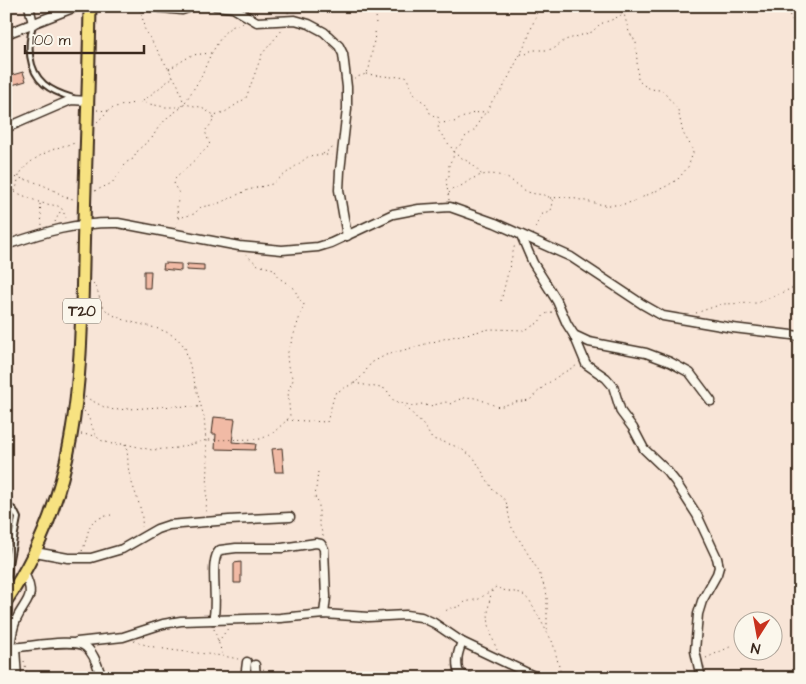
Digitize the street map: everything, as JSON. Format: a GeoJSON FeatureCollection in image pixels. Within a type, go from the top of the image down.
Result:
{"type":"FeatureCollection","features":[{"type":"Feature","properties":{"kind":"main road","name":"T20"},"geometry":{"type":"LineString","coordinates":[[9,597],[35,552],[58,492],[73,432],[77,400],[84,275],[90,6]]}},
{"type":"Feature","properties":{"kind":"street"},"geometry":{"type":"LineString","coordinates":[[29,6],[33,24]]}},
{"type":"Feature","properties":{"kind":"street"},"geometry":{"type":"LineString","coordinates":[[6,34],[78,6]]}},
{"type":"Feature","properties":{"kind":"street"},"geometry":{"type":"LineString","coordinates":[[142,9],[182,10],[194,6]]}},
{"type":"Feature","properties":{"kind":"street"},"geometry":{"type":"LineString","coordinates":[[216,6],[234,8],[253,21],[295,20],[310,24],[324,32],[339,46],[346,79],[347,109],[339,190],[347,236]]}},
{"type":"Feature","properties":{"kind":"street"},"geometry":{"type":"LineString","coordinates":[[6,128],[75,99],[89,105]]}},
{"type":"Feature","properties":{"kind":"street"},"geometry":{"type":"LineString","coordinates":[[10,244],[68,226],[118,223],[239,246],[282,250],[302,249],[331,243],[393,214],[419,209],[450,207],[532,239],[571,257],[663,316],[732,328],[800,336]]}},
{"type":"Feature","properties":{"kind":"street"},"geometry":{"type":"LineString","coordinates":[[518,234],[533,263],[557,301],[570,331],[574,335],[589,342],[646,353],[670,362],[690,373],[711,401]]}},
{"type":"Feature","properties":{"kind":"street"},"geometry":{"type":"LineString","coordinates":[[574,335],[583,359],[590,368],[611,382],[621,412],[633,428],[644,449],[675,481],[701,523],[717,558],[719,567],[717,574],[702,601],[698,614],[695,651],[701,678]]}},
{"type":"Feature","properties":{"kind":"street"},"geometry":{"type":"LineString","coordinates":[[35,552],[68,558],[91,558],[108,554],[139,540],[157,529],[169,525],[205,521],[290,517]]}},
{"type":"Feature","properties":{"kind":"street"},"geometry":{"type":"LineString","coordinates":[[213,620],[216,607],[214,558],[220,550],[282,548],[316,543],[321,544],[324,549],[326,597],[324,614]]}},
{"type":"Feature","properties":{"kind":"street"},"geometry":{"type":"LineString","coordinates":[[17,678],[10,648],[16,621],[30,594],[30,584],[24,573]]}},
{"type":"Feature","properties":{"kind":"street"},"geometry":{"type":"LineString","coordinates":[[10,648],[123,637],[163,624],[181,621],[280,618],[324,614],[368,617],[406,615],[421,617],[434,622],[462,642],[538,678]]}},
{"type":"Feature","properties":{"kind":"street"},"geometry":{"type":"LineString","coordinates":[[77,642],[88,648],[95,659],[102,678]]}},
{"type":"Feature","properties":{"kind":"street"},"geometry":{"type":"LineString","coordinates":[[462,642],[457,659],[457,667],[459,673],[470,678]]}},
{"type":"Feature","properties":{"kind":"street"},"geometry":{"type":"LineString","coordinates":[[245,678],[251,664]]}},
{"type":"Feature","properties":{"kind":"street"},"geometry":{"type":"LineString","coordinates":[[251,664],[256,678]]}},
{"type":"Feature","properties":{"kind":"lane"},"geometry":{"type":"LineString","coordinates":[[33,24],[30,37],[30,51],[34,71],[44,84],[57,92],[75,99]]}},
{"type":"Feature","properties":{"kind":"lane"},"geometry":{"type":"LineString","coordinates":[[6,505],[14,510],[18,518],[8,564],[9,597]]}},
{"type":"Feature","properties":{"kind":"path"},"geometry":{"type":"LineString","coordinates":[[366,74],[373,51],[378,6]]}},
{"type":"Feature","properties":{"kind":"path"},"geometry":{"type":"LineString","coordinates":[[450,207],[446,180],[449,176],[449,164],[453,158],[454,150],[465,137],[475,130],[493,99],[501,92],[530,35],[539,6]]}},
{"type":"Feature","properties":{"kind":"path"},"geometry":{"type":"LineString","coordinates":[[550,198],[567,197],[604,205],[626,204],[667,186],[687,169],[692,158],[691,146],[684,133],[678,108],[662,90],[647,88],[638,80],[636,42],[629,32],[620,6]]}},
{"type":"Feature","properties":{"kind":"path"},"geometry":{"type":"LineString","coordinates":[[520,54],[526,54],[532,50],[555,48],[565,40],[592,32],[600,24],[614,19],[637,6]]}},
{"type":"Feature","properties":{"kind":"path"},"geometry":{"type":"LineString","coordinates":[[785,6],[794,24],[800,28]]}},
{"type":"Feature","properties":{"kind":"path"},"geometry":{"type":"LineString","coordinates":[[142,9],[144,28],[178,85],[184,104]]}},
{"type":"Feature","properties":{"kind":"path"},"geometry":{"type":"LineString","coordinates":[[184,104],[195,106],[214,115],[225,112],[246,98],[262,54],[283,28],[287,20]]}},
{"type":"Feature","properties":{"kind":"path"},"geometry":{"type":"LineString","coordinates":[[6,176],[18,177],[46,187],[67,198],[77,199],[85,198],[98,189],[112,183],[127,162],[135,157],[139,149],[152,138],[158,128],[184,104],[200,80],[212,54],[227,29],[238,24],[253,21]]}},
{"type":"Feature","properties":{"kind":"path"},"geometry":{"type":"LineString","coordinates":[[169,69],[192,55],[212,54]]}},
{"type":"Feature","properties":{"kind":"path"},"geometry":{"type":"LineString","coordinates":[[346,79],[366,74],[392,77],[406,76],[414,95],[426,104],[430,114],[438,117],[438,130],[457,155],[472,164],[482,175]]}},
{"type":"Feature","properties":{"kind":"path"},"geometry":{"type":"LineString","coordinates":[[142,102],[173,77]]}},
{"type":"Feature","properties":{"kind":"path"},"geometry":{"type":"LineString","coordinates":[[89,105],[108,111]]}},
{"type":"Feature","properties":{"kind":"path"},"geometry":{"type":"LineString","coordinates":[[439,123],[454,122],[470,114],[488,110]]}},
{"type":"Feature","properties":{"kind":"path"},"geometry":{"type":"LineString","coordinates":[[175,233],[178,218],[176,207],[179,193],[174,185],[175,179],[210,145],[205,131],[212,123],[214,115]]}},
{"type":"Feature","properties":{"kind":"path"},"geometry":{"type":"LineString","coordinates":[[323,155],[343,141]]}},
{"type":"Feature","properties":{"kind":"path"},"geometry":{"type":"LineString","coordinates":[[178,218],[194,214],[201,207],[217,204],[248,190],[272,184],[309,156],[342,154]]}},
{"type":"Feature","properties":{"kind":"path"},"geometry":{"type":"LineString","coordinates":[[449,193],[453,188],[459,188],[468,180],[482,175],[495,174],[516,183],[526,191],[546,194],[553,201],[552,209],[541,215],[532,239]]}},
{"type":"Feature","properties":{"kind":"path"},"geometry":{"type":"LineString","coordinates":[[6,196],[14,192],[18,185],[18,177]]}},
{"type":"Feature","properties":{"kind":"path"},"geometry":{"type":"LineString","coordinates":[[14,192],[41,203],[58,206],[62,209],[68,226]]}},
{"type":"Feature","properties":{"kind":"path"},"geometry":{"type":"LineString","coordinates":[[41,203],[41,214],[47,232]]}},
{"type":"Feature","properties":{"kind":"path"},"geometry":{"type":"LineString","coordinates":[[47,232],[62,209]]}},
{"type":"Feature","properties":{"kind":"path"},"geometry":{"type":"LineString","coordinates":[[6,216],[9,229],[14,236],[10,244]]}},
{"type":"Feature","properties":{"kind":"path"},"geometry":{"type":"LineString","coordinates":[[501,301],[518,234]]}},
{"type":"Feature","properties":{"kind":"path"},"geometry":{"type":"LineString","coordinates":[[73,432],[96,436],[107,443],[125,444],[156,450],[180,447],[207,440],[266,438],[287,420],[290,416],[288,392],[293,380],[288,366],[287,355],[304,304],[292,286],[279,278],[274,269],[254,263],[239,246]]}},
{"type":"Feature","properties":{"kind":"path"},"geometry":{"type":"LineString","coordinates":[[84,275],[96,286],[101,304],[106,311],[128,321],[161,331],[178,340],[186,352],[202,407],[207,440],[208,465],[205,521]]}},
{"type":"Feature","properties":{"kind":"path"},"geometry":{"type":"LineString","coordinates":[[692,314],[703,312],[722,304],[757,303],[800,285]]}},
{"type":"Feature","properties":{"kind":"path"},"geometry":{"type":"LineString","coordinates":[[287,420],[327,422],[335,394],[354,383],[363,375],[371,363],[386,354],[490,329],[525,330],[533,326],[545,314],[550,312],[563,314]]}},
{"type":"Feature","properties":{"kind":"path"},"geometry":{"type":"LineString","coordinates":[[401,404],[430,406],[444,402],[451,403],[464,397],[482,400],[499,408],[515,402],[527,401],[536,392],[569,369],[578,365],[583,359]]}},
{"type":"Feature","properties":{"kind":"path"},"geometry":{"type":"LineString","coordinates":[[354,383],[386,389],[394,401],[408,409],[425,427],[432,440],[441,441],[460,448],[474,458],[493,490],[506,501],[510,526],[538,572],[547,595],[546,631]]}},
{"type":"Feature","properties":{"kind":"path"},"geometry":{"type":"LineString","coordinates":[[77,400],[114,410],[175,406],[202,407]]}},
{"type":"Feature","properties":{"kind":"path"},"geometry":{"type":"LineString","coordinates":[[77,400],[86,413],[96,436]]}},
{"type":"Feature","properties":{"kind":"path"},"geometry":{"type":"LineString","coordinates":[[125,444],[128,451],[130,474],[143,520],[139,540]]}},
{"type":"Feature","properties":{"kind":"path"},"geometry":{"type":"LineString","coordinates":[[318,472],[315,497],[318,504],[324,549]]}},
{"type":"Feature","properties":{"kind":"path"},"geometry":{"type":"LineString","coordinates":[[78,558],[92,522],[101,517],[111,515]]}},
{"type":"Feature","properties":{"kind":"path"},"geometry":{"type":"LineString","coordinates":[[434,622],[439,614],[452,607],[458,607],[465,602],[479,599],[496,586],[502,590],[514,591],[526,596],[552,642],[562,678]]}},
{"type":"Feature","properties":{"kind":"path"},"geometry":{"type":"LineString","coordinates":[[492,590],[488,603],[488,619],[490,632],[501,660]]}},
{"type":"Feature","properties":{"kind":"path"},"geometry":{"type":"LineString","coordinates":[[213,620],[218,642],[224,656]]}},
{"type":"Feature","properties":{"kind":"path"},"geometry":{"type":"LineString","coordinates":[[218,642],[233,620]]}},
{"type":"Feature","properties":{"kind":"path"},"geometry":{"type":"LineString","coordinates":[[123,637],[159,648],[224,656],[251,664],[275,677]]}},
{"type":"Feature","properties":{"kind":"path"},"geometry":{"type":"LineString","coordinates":[[674,678],[697,662],[732,646]]}},
{"type":"Feature","properties":{"kind":"building"},"geometry":{"type":"Polygon","coordinates":[[[23,72],[26,81],[12,85],[9,76],[23,72]]]}},
{"type":"Feature","properties":{"kind":"building"},"geometry":{"type":"Polygon","coordinates":[[[164,263],[181,264],[181,271],[163,269],[164,263]]]}},
{"type":"Feature","properties":{"kind":"building"},"geometry":{"type":"Polygon","coordinates":[[[187,264],[204,265],[204,271],[186,270],[187,264]]]}},
{"type":"Feature","properties":{"kind":"building"},"geometry":{"type":"Polygon","coordinates":[[[144,271],[151,271],[150,288],[144,288],[144,271]]]}},
{"type":"Feature","properties":{"kind":"building"},"geometry":{"type":"Polygon","coordinates":[[[214,417],[235,419],[232,442],[256,444],[255,450],[215,449],[216,434],[212,434],[214,417]]]}},
{"type":"Feature","properties":{"kind":"building"},"geometry":{"type":"Polygon","coordinates":[[[282,448],[284,472],[275,472],[272,449],[282,448]]]}},
{"type":"Feature","properties":{"kind":"building"},"geometry":{"type":"Polygon","coordinates":[[[241,562],[241,583],[234,583],[234,563],[241,562]]]}}]}
